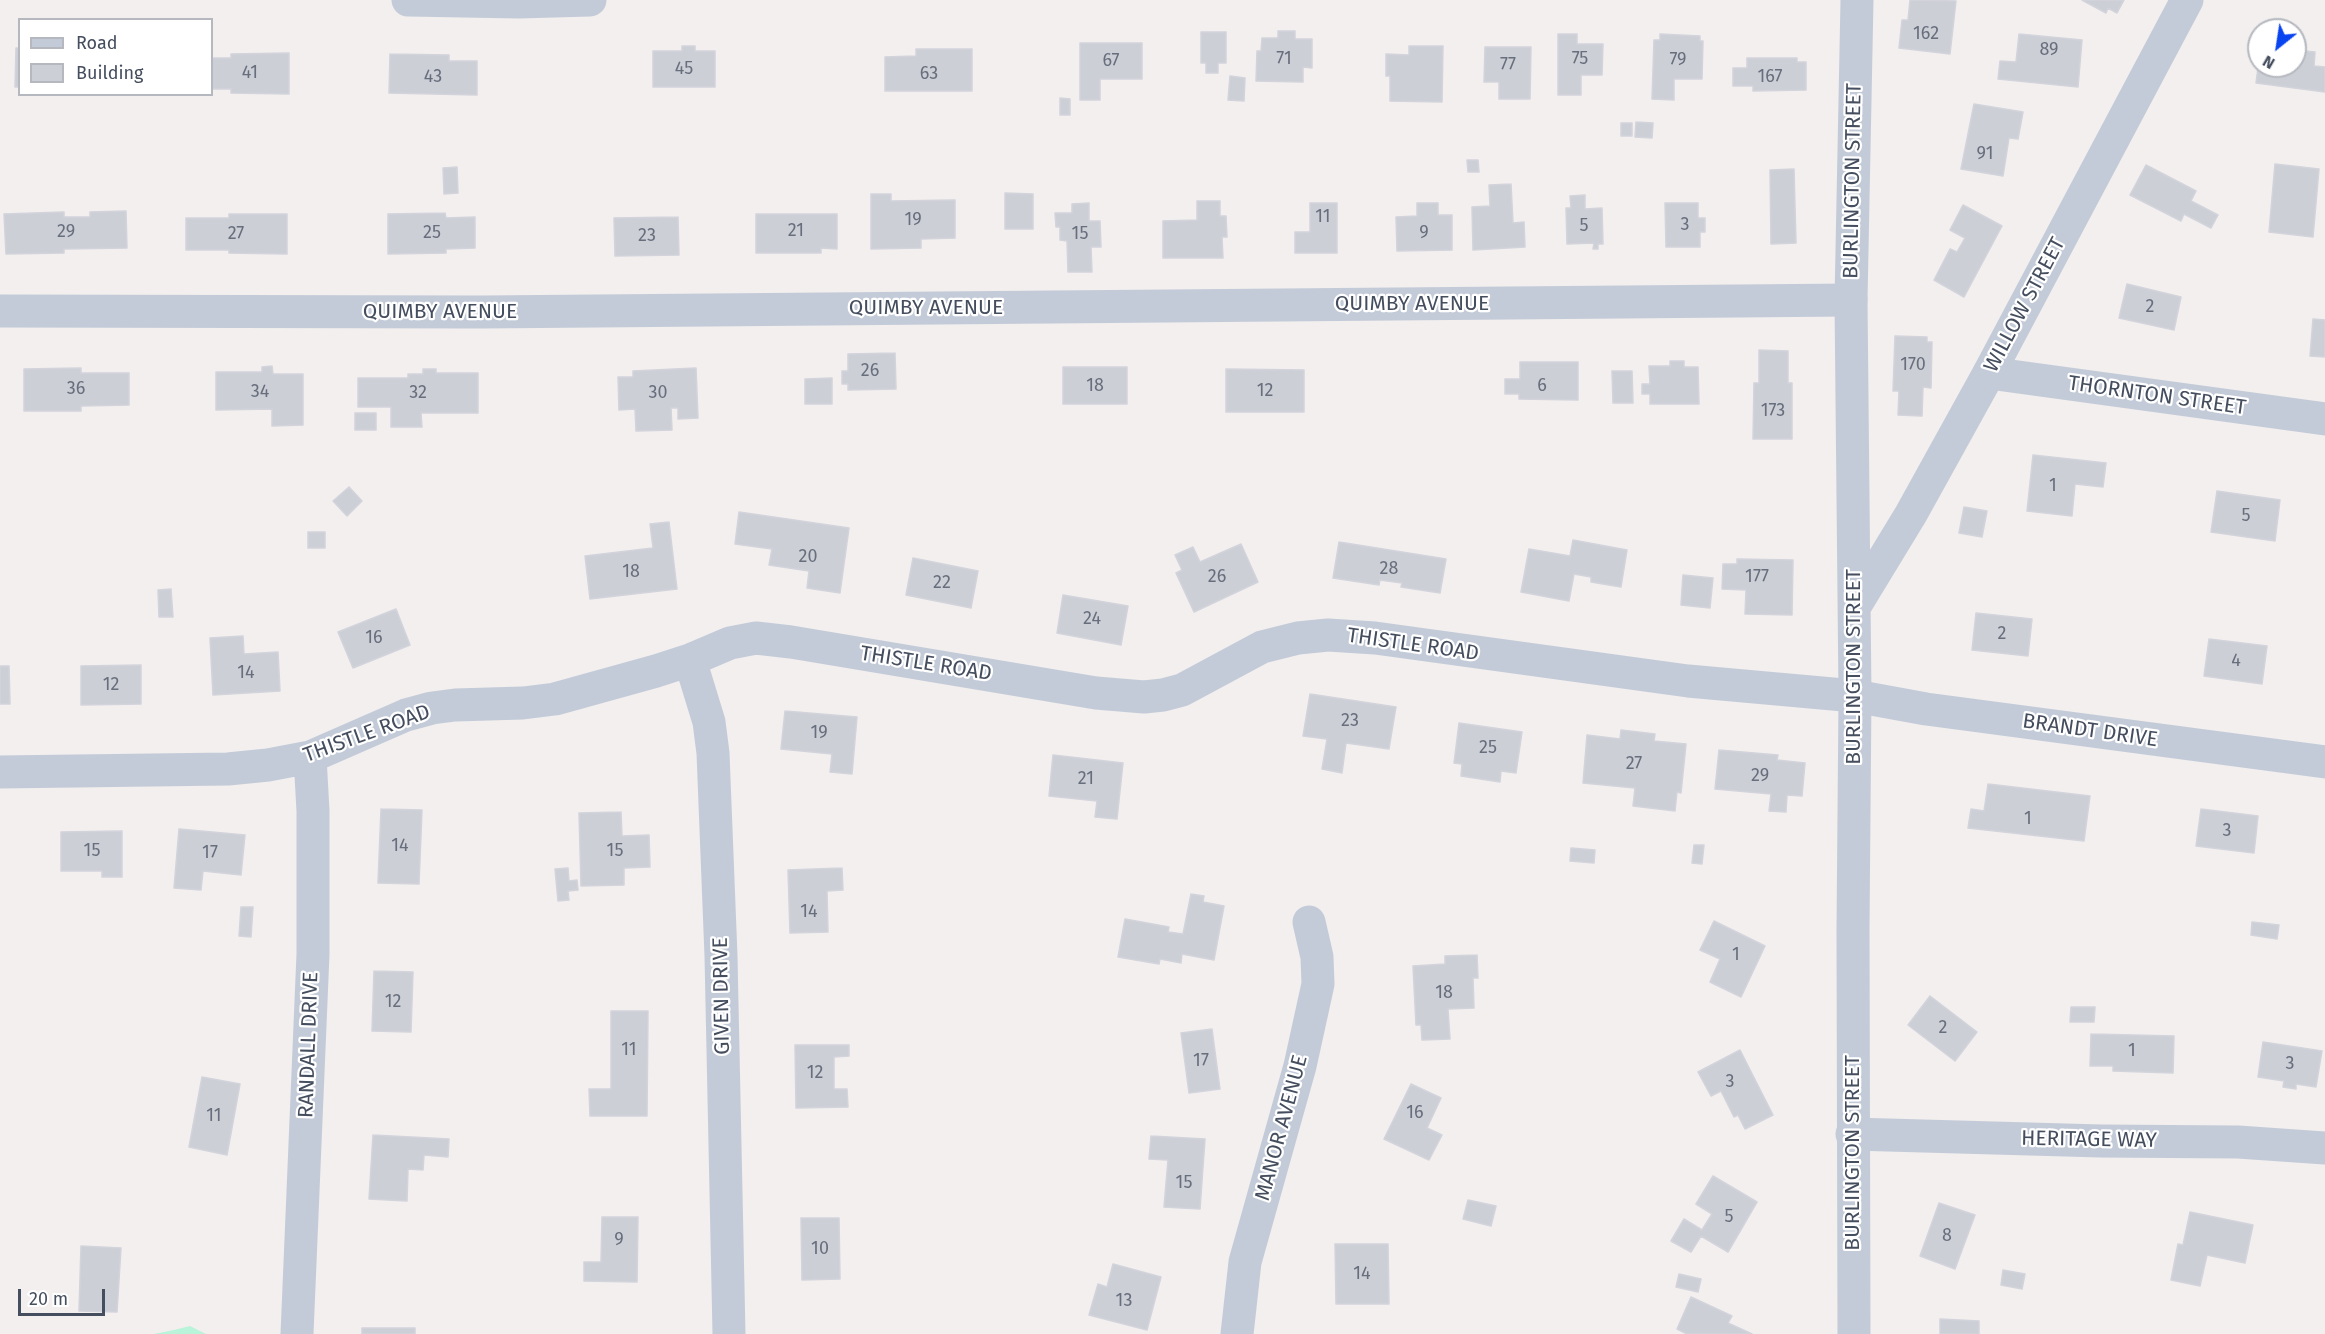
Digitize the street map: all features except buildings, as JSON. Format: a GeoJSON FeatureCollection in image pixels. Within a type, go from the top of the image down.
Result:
{"type":"FeatureCollection","features":[{"type":"Feature","properties":{"kind":"street"},"geometry":{"type":"LineString","coordinates":[[408,0],[590,0]]}},
{"type":"Feature","properties":{"kind":"street","name":"BURLINGTON STREET"},"geometry":{"type":"LineString","coordinates":[[1854,1334],[1852,1134],[1855,606],[1851,300],[1857,0]]}},
{"type":"Feature","properties":{"kind":"street","name":"WILLOW STREET"},"geometry":{"type":"LineString","coordinates":[[1855,606],[1911,514],[1989,373],[2187,0]]}},
{"type":"Feature","properties":{"kind":"street","name":"QUIMBY AVENUE"},"geometry":{"type":"LineString","coordinates":[[0,311],[482,312],[1851,300]]}},
{"type":"Feature","properties":{"kind":"street","name":"THORNTON STREET"},"geometry":{"type":"LineString","coordinates":[[1989,373],[2325,419]]}},
{"type":"Feature","properties":{"kind":"street","name":"THISTLE ROAD"},"geometry":{"type":"LineString","coordinates":[[0,772],[260,767],[310,757],[406,716],[432,708],[555,699],[690,660],[730,643],[745,639],[767,638],[1096,693],[1153,697],[1182,690],[1262,647],[1298,638],[1335,635],[1375,638],[1671,679],[1855,696]]}},
{"type":"Feature","properties":{"kind":"street","name":"GIVEN DRIVE"},"geometry":{"type":"LineString","coordinates":[[690,660],[709,722],[713,753],[721,956],[729,1334]]}},
{"type":"Feature","properties":{"kind":"street","name":"BRANDT DRIVE"},"geometry":{"type":"LineString","coordinates":[[1855,696],[1926,709],[2325,762]]}},
{"type":"Feature","properties":{"kind":"street","name":"RANDALL DRIVE"},"geometry":{"type":"LineString","coordinates":[[297,1334],[313,954],[313,812],[310,757]]}},
{"type":"Feature","properties":{"kind":"street","name":"MANOR AVENUE"},"geometry":{"type":"LineString","coordinates":[[1237,1334],[1245,1262],[1300,1066],[1316,993],[1318,966],[1309,922]]}},
{"type":"Feature","properties":{"kind":"street","name":"HERITAGE WAY"},"geometry":{"type":"LineString","coordinates":[[1852,1134],[2101,1141],[2238,1142],[2325,1148]]}},
{"type":"Feature","properties":{"kind":"green space"},"geometry":{"type":"Polygon","coordinates":[[[190,1326],[206,1334],[154,1334],[174,1330],[190,1326]]]}}]}
